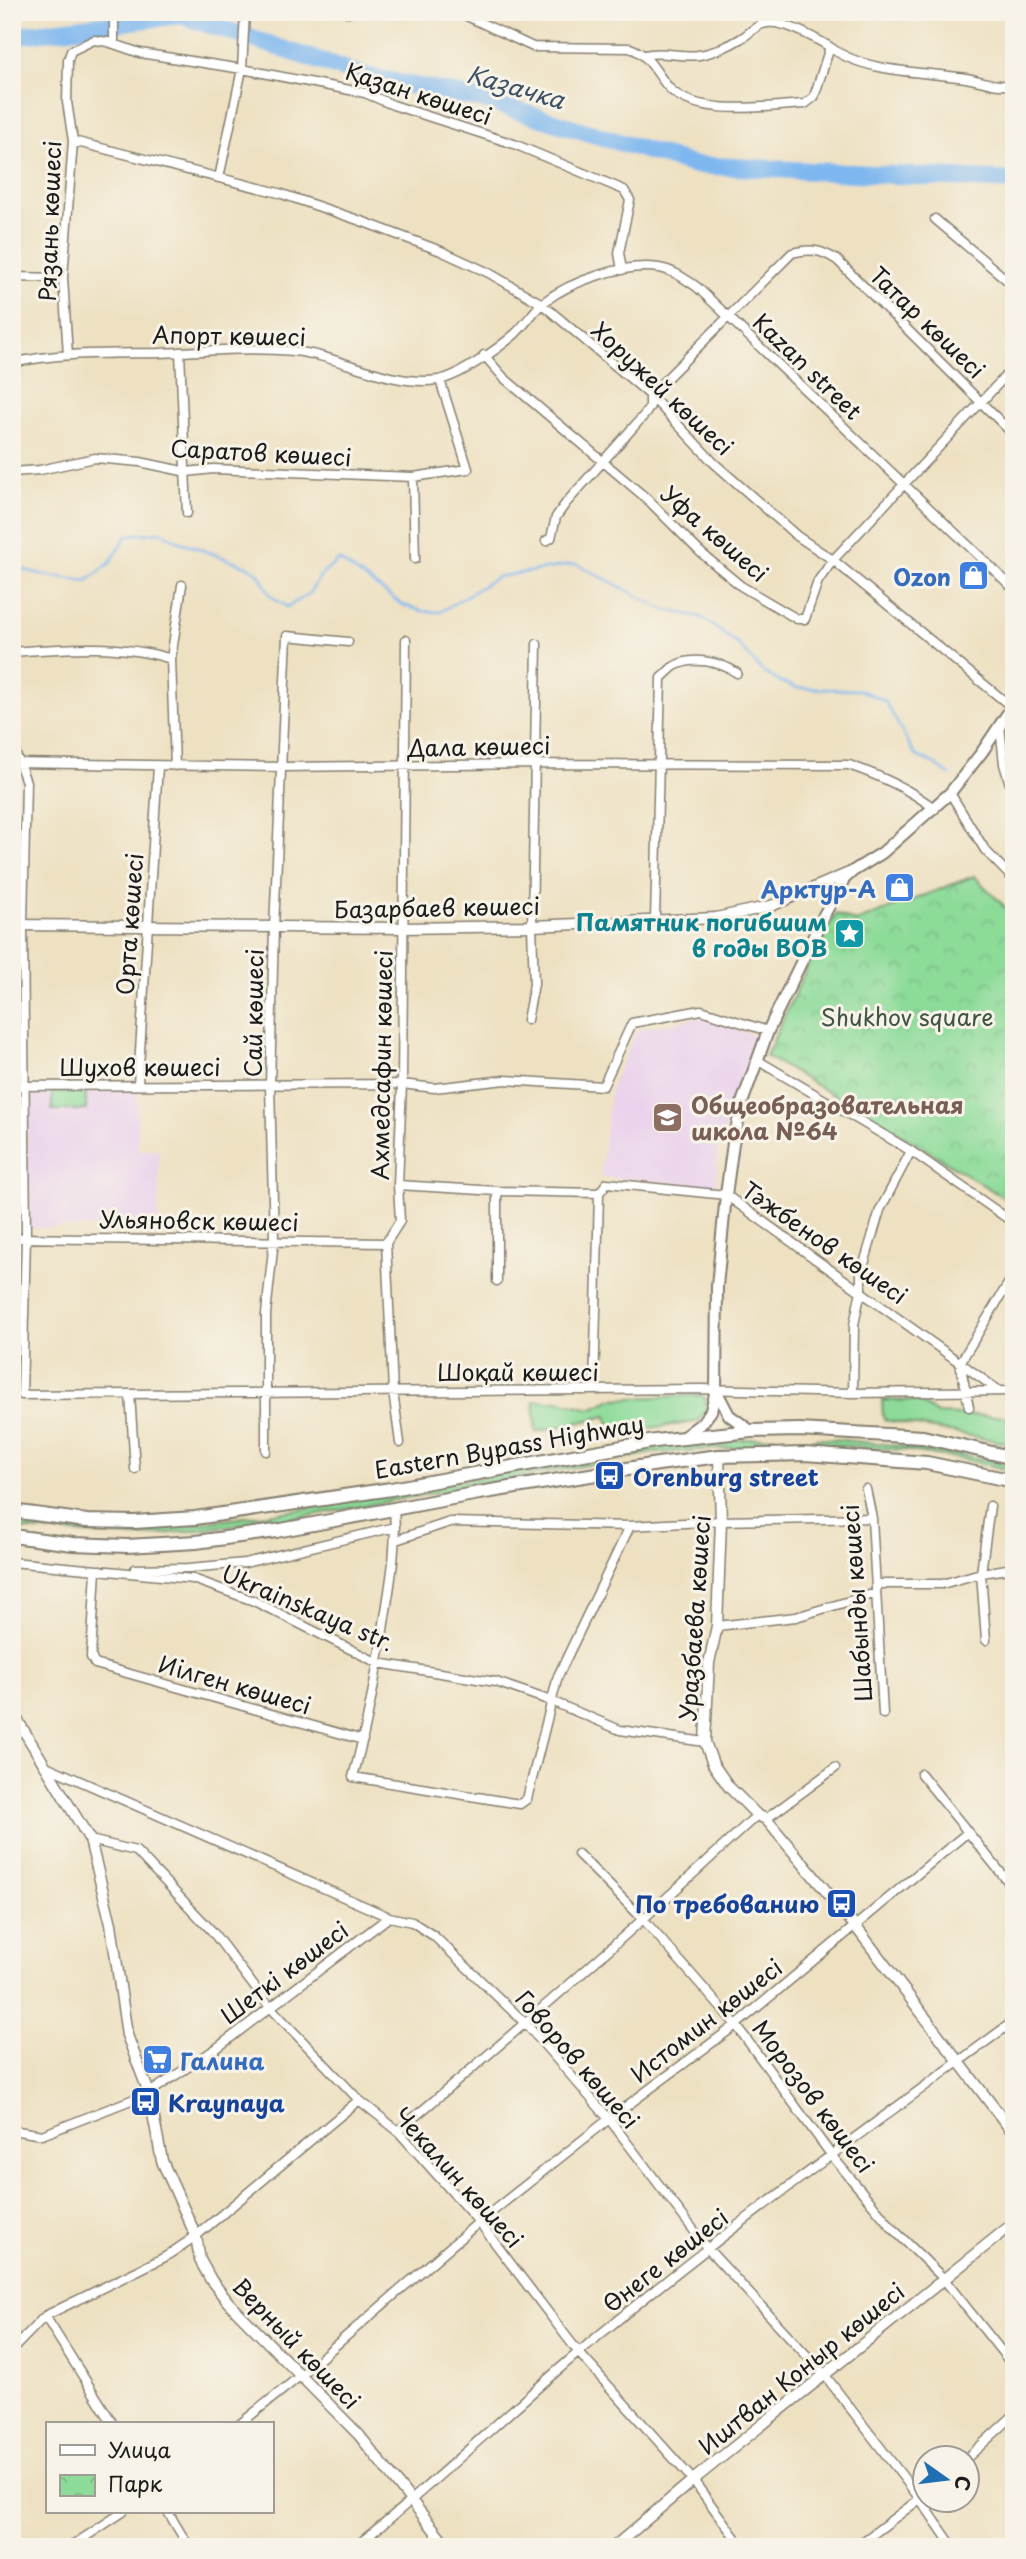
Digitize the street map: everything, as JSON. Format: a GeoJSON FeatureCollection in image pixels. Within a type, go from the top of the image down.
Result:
{"type":"FeatureCollection","features":[{"type":"Feature","properties":{"kind":"main road"},"geometry":{"type":"LineString","coordinates":[[682,1438],[702,1423],[711,1411],[716,1390],[718,1286],[736,1124],[768,1031],[844,879],[883,853],[950,793],[1013,706]]}},
{"type":"Feature","properties":{"kind":"main road"},"geometry":{"type":"LineString","coordinates":[[716,1390],[729,1415],[751,1431]]}},
{"type":"Feature","properties":{"kind":"main road","name":"Eastern Bypass Highway"},"geometry":{"type":"LineString","coordinates":[[12,1511],[86,1521],[134,1522],[195,1518],[377,1491],[592,1451],[751,1431],[799,1430],[923,1437],[1014,1458]]}},
{"type":"Feature","properties":{"kind":"main road","name":"Eastern Bypass Highway"},"geometry":{"type":"LineString","coordinates":[[12,1536],[73,1544],[127,1546],[196,1542],[276,1531],[584,1475],[719,1456],[805,1454],[927,1463],[1014,1481]]}},
{"type":"Feature","properties":{"kind":"street"},"geometry":{"type":"LineString","coordinates":[[114,12],[114,40]]}},
{"type":"Feature","properties":{"kind":"street"},"geometry":{"type":"LineString","coordinates":[[219,178],[242,66],[244,12]]}},
{"type":"Feature","properties":{"kind":"street"},"geometry":{"type":"LineString","coordinates":[[458,12],[533,47],[630,48],[645,55],[660,77],[684,99],[716,107],[805,104],[814,97],[830,47]]}},
{"type":"Feature","properties":{"kind":"street"},"geometry":{"type":"LineString","coordinates":[[645,55],[657,52],[680,57],[702,54],[739,40],[762,24],[772,23],[807,34],[877,67],[968,78],[1003,87],[1014,84]]}},
{"type":"Feature","properties":{"kind":"street","name":"Рязань көшесі"},"geometry":{"type":"LineString","coordinates":[[68,355],[63,278],[73,141],[67,102],[68,60],[71,51],[94,40],[114,40]]}},
{"type":"Feature","properties":{"kind":"street","name":"Қазан көшесі"},"geometry":{"type":"LineString","coordinates":[[114,40],[140,53],[242,66],[365,93],[393,105],[514,144],[624,190],[630,200],[620,253],[622,270]]}},
{"type":"Feature","properties":{"kind":"street","name":"Хоружей көшесі"},"geometry":{"type":"LineString","coordinates":[[73,141],[290,197],[441,251],[489,273],[541,304],[650,395],[723,471],[797,536],[833,560],[1013,706]]}},
{"type":"Feature","properties":{"kind":"street"},"geometry":{"type":"LineString","coordinates":[[935,219],[1014,286]]}},
{"type":"Feature","properties":{"kind":"street","name":"Татар көшесі"},"geometry":{"type":"LineString","coordinates":[[729,317],[792,253],[808,249],[823,251],[837,260],[1014,435]]}},
{"type":"Feature","properties":{"kind":"street","name":"Kazan street"},"geometry":{"type":"LineString","coordinates":[[541,304],[576,283],[622,270],[658,268],[676,274],[697,287],[1014,589]]}},
{"type":"Feature","properties":{"kind":"street"},"geometry":{"type":"LineString","coordinates":[[12,278],[63,278]]}},
{"type":"Feature","properties":{"kind":"street","name":"Апорт көшесі"},"geometry":{"type":"LineString","coordinates":[[12,363],[68,355],[295,351],[345,362],[405,380],[440,380],[515,334],[541,304]]}},
{"type":"Feature","properties":{"kind":"street"},"geometry":{"type":"LineString","coordinates":[[546,541],[555,531],[556,517],[646,413],[650,406],[650,395],[729,317]]}},
{"type":"Feature","properties":{"kind":"street"},"geometry":{"type":"LineString","coordinates":[[180,352],[187,513]]}},
{"type":"Feature","properties":{"kind":"street","name":"Уфа көшесі"},"geometry":{"type":"LineString","coordinates":[[484,355],[504,379],[646,498],[700,552],[741,586],[797,619],[805,620],[818,581],[833,560],[1014,368]]}},
{"type":"Feature","properties":{"kind":"street","name":"Саратов көшесі"},"geometry":{"type":"LineString","coordinates":[[12,472],[40,470],[95,458],[140,462],[187,472],[213,469],[413,477],[468,469],[440,380]]}},
{"type":"Feature","properties":{"kind":"street"},"geometry":{"type":"LineString","coordinates":[[413,477],[415,559]]}},
{"type":"Feature","properties":{"kind":"street"},"geometry":{"type":"LineString","coordinates":[[175,766],[171,659],[182,585]]}},
{"type":"Feature","properties":{"kind":"street","name":"Сай көшесі"},"geometry":{"type":"LineString","coordinates":[[266,1451],[266,1314],[274,1240],[270,1086],[274,928],[287,636],[348,642]]}},
{"type":"Feature","properties":{"kind":"street","name":"Ахмедсафин көшесі"},"geometry":{"type":"LineString","coordinates":[[400,1443],[393,1391],[386,1243],[400,1221],[398,1185],[402,1084],[406,640]]}},
{"type":"Feature","properties":{"kind":"street"},"geometry":{"type":"LineString","coordinates":[[527,1020],[534,984],[532,926],[537,645]]}},
{"type":"Feature","properties":{"kind":"street"},"geometry":{"type":"LineString","coordinates":[[12,652],[74,647],[154,654],[171,659]]}},
{"type":"Feature","properties":{"kind":"street"},"geometry":{"type":"LineString","coordinates":[[655,921],[661,678],[675,666],[688,662],[713,662],[726,665],[737,673]]}},
{"type":"Feature","properties":{"kind":"street"},"geometry":{"type":"LineString","coordinates":[[1000,726],[1004,764],[1014,798]]}},
{"type":"Feature","properties":{"kind":"street"},"geometry":{"type":"LineString","coordinates":[[12,736],[16,763],[26,782],[17,925],[26,1237]]}},
{"type":"Feature","properties":{"kind":"street","name":"Дала көшесі"},"geometry":{"type":"LineString","coordinates":[[16,763],[282,767],[534,764],[849,765],[891,780],[920,797],[934,809]]}},
{"type":"Feature","properties":{"kind":"street","name":"Орта көшесі"},"geometry":{"type":"LineString","coordinates":[[138,1083],[158,766]]}},
{"type":"Feature","properties":{"kind":"street"},"geometry":{"type":"LineString","coordinates":[[950,793],[985,850],[1014,880]]}},
{"type":"Feature","properties":{"kind":"street","name":"Базарбаев көшесі"},"geometry":{"type":"LineString","coordinates":[[17,925],[402,928],[532,926],[716,918],[771,906],[853,871]]}},
{"type":"Feature","properties":{"kind":"street","name":"Шухов көшесі"},"geometry":{"type":"LineString","coordinates":[[12,1086],[138,1083],[270,1086],[402,1084],[434,1088],[505,1080],[603,1086],[632,1023],[701,1010],[768,1031]]}},
{"type":"Feature","properties":{"kind":"street"},"geometry":{"type":"LineString","coordinates":[[757,1060],[911,1151],[1014,1223]]}},
{"type":"Feature","properties":{"kind":"street"},"geometry":{"type":"LineString","coordinates":[[853,1393],[854,1325],[861,1290],[861,1274],[880,1210],[911,1151]]}},
{"type":"Feature","properties":{"kind":"street","name":"Тәжбенов көшесі"},"geometry":{"type":"LineString","coordinates":[[599,1193],[607,1183],[726,1195],[998,1390]]}},
{"type":"Feature","properties":{"kind":"street"},"geometry":{"type":"LineString","coordinates":[[398,1185],[599,1193],[594,1391]]}},
{"type":"Feature","properties":{"kind":"street"},"geometry":{"type":"LineString","coordinates":[[496,1282],[497,1191]]}},
{"type":"Feature","properties":{"kind":"street","name":"Шоқай көшесі"},"geometry":{"type":"LineString","coordinates":[[26,1237],[22,1395],[393,1391],[1014,1391]]}},
{"type":"Feature","properties":{"kind":"street","name":"Ульяновск көшесі"},"geometry":{"type":"LineString","coordinates":[[12,1238],[386,1243]]}},
{"type":"Feature","properties":{"kind":"street"},"geometry":{"type":"LineString","coordinates":[[969,1406],[960,1363],[1014,1275]]}},
{"type":"Feature","properties":{"kind":"street"},"geometry":{"type":"LineString","coordinates":[[130,1394],[135,1469]]}},
{"type":"Feature","properties":{"kind":"street","name":"Уразбаева көшесі"},"geometry":{"type":"LineString","coordinates":[[719,1456],[721,1521],[717,1626],[709,1663],[705,1742],[713,1764],[729,1787],[761,1817],[856,1927],[1014,2134]]}},
{"type":"Feature","properties":{"kind":"street","name":"Шабынды көшесі"},"geometry":{"type":"LineString","coordinates":[[866,1489],[872,1518],[883,1714]]}},
{"type":"Feature","properties":{"kind":"street"},"geometry":{"type":"LineString","coordinates":[[986,1640],[981,1573],[990,1506]]}},
{"type":"Feature","properties":{"kind":"street"},"geometry":{"type":"LineString","coordinates":[[394,1509],[396,1540],[378,1663],[353,1777],[520,1804],[527,1799],[558,1675],[630,1526]]}},
{"type":"Feature","properties":{"kind":"street"},"geometry":{"type":"LineString","coordinates":[[396,1540],[450,1522],[630,1526],[872,1518]]}},
{"type":"Feature","properties":{"kind":"street"},"geometry":{"type":"LineString","coordinates":[[96,1570],[188,1568],[245,1563],[395,1527]]}},
{"type":"Feature","properties":{"kind":"street","name":"Ukrainskaya str."},"geometry":{"type":"LineString","coordinates":[[12,1562],[193,1579],[254,1601],[378,1663],[496,1682],[551,1701],[620,1730],[705,1742]]}},
{"type":"Feature","properties":{"kind":"street"},"geometry":{"type":"LineString","coordinates":[[717,1626],[796,1617],[876,1589],[942,1584],[981,1573],[1014,1568]]}},
{"type":"Feature","properties":{"kind":"street","name":"Иілген көшесі"},"geometry":{"type":"LineString","coordinates":[[96,1570],[91,1657],[95,1664],[363,1740]]}},
{"type":"Feature","properties":{"kind":"street","name":"Верный көшесі"},"geometry":{"type":"LineString","coordinates":[[12,1711],[90,1840],[111,1924],[127,2035],[149,2093],[162,2161],[196,2236],[200,2260],[228,2302],[359,2435],[448,2547]]}},
{"type":"Feature","properties":{"kind":"street","name":"Говоров көшесі"},"geometry":{"type":"LineString","coordinates":[[43,1765],[388,1917],[412,1922],[434,1936],[526,2024],[609,2119],[708,2249],[824,2374],[911,2483]]}},
{"type":"Feature","properties":{"kind":"street"},"geometry":{"type":"LineString","coordinates":[[398,2131],[526,2024],[761,1817],[835,1768]]}},
{"type":"Feature","properties":{"kind":"street"},"geometry":{"type":"LineString","coordinates":[[921,1774],[1014,1889]]}},
{"type":"Feature","properties":{"kind":"street","name":"Истомин көшесі"},"geometry":{"type":"LineString","coordinates":[[242,2422],[480,2222],[609,2119],[736,2025],[968,1832]]}},
{"type":"Feature","properties":{"kind":"street","name":"Чекалин көшесі"},"geometry":{"type":"LineString","coordinates":[[90,1840],[136,1851],[212,1931],[269,2007],[359,2100],[398,2131],[480,2222],[579,2353],[693,2480],[742,2547]]}},
{"type":"Feature","properties":{"kind":"street","name":"Морозов көшесі"},"geometry":{"type":"LineString","coordinates":[[578,1854],[644,1920],[736,2025],[832,2156],[894,2230],[943,2278],[1014,2367]]}},
{"type":"Feature","properties":{"kind":"street","name":"Шеткі көшесі"},"geometry":{"type":"LineString","coordinates":[[12,2130],[42,2135],[149,2093],[217,2048],[388,1917]]}},
{"type":"Feature","properties":{"kind":"street","name":"Өнеге көшесі"},"geometry":{"type":"LineString","coordinates":[[355,2547],[413,2501],[579,2353],[708,2249],[1014,2021]]}},
{"type":"Feature","properties":{"kind":"street"},"geometry":{"type":"LineString","coordinates":[[12,2350],[45,2316],[165,2257],[196,2236],[359,2100]]}},
{"type":"Feature","properties":{"kind":"street","name":"Иштван Коныр көшесі"},"geometry":{"type":"LineString","coordinates":[[614,2547],[693,2480],[1014,2223]]}},
{"type":"Feature","properties":{"kind":"street"},"geometry":{"type":"LineString","coordinates":[[45,2316],[112,2422]]}},
{"type":"Feature","properties":{"kind":"street"},"geometry":{"type":"LineString","coordinates":[[981,2445],[1014,2415]]}},
{"type":"Feature","properties":{"kind":"street"},"geometry":{"type":"LineString","coordinates":[[856,2547],[911,2505]]}},
{"type":"Feature","properties":{"kind":"street"},"geometry":{"type":"LineString","coordinates":[[70,2547],[120,2514]]}},
{"type":"Feature","properties":{"kind":"street"},"geometry":{"type":"LineString","coordinates":[[169,2514],[189,2547]]}},
{"type":"Feature","properties":{"kind":"street","name":"Говоров көшесі"},"geometry":{"type":"LineString","coordinates":[[933,2514],[953,2547]]}},
{"type":"Feature","properties":{"kind":"shaded area","name":"Общеобразовательная школа №64"},"geometry":{"type":"Polygon","coordinates":[[[701,1017],[758,1037],[718,1147],[716,1186],[600,1177],[611,1087],[637,1030],[701,1017]]]}},
{"type":"Feature","properties":{"kind":"shaded area"},"geometry":{"type":"Polygon","coordinates":[[[26,1091],[137,1091],[138,1150],[159,1150],[158,1227],[29,1228],[26,1091]]]}},
{"type":"Feature","properties":{"kind":"shaded area"},"geometry":{"type":"Polygon","coordinates":[[[12,1247],[15,1247],[16,1465],[12,1465],[12,1247]]]}},
{"type":"Feature","properties":{"kind":"green space","name":"Shukhov square"},"geometry":{"type":"Polygon","coordinates":[[[974,876],[1014,916],[1014,1204],[766,1056],[815,950],[836,914],[856,922],[974,876]]]}},
{"type":"Feature","properties":{"kind":"green space"},"geometry":{"type":"Polygon","coordinates":[[[52,1092],[86,1092],[86,1110],[52,1110],[52,1092]]]}},
{"type":"Feature","properties":{"kind":"green space"},"geometry":{"type":"Polygon","coordinates":[[[699,1395],[705,1398],[706,1409],[696,1422],[611,1433],[607,1416],[536,1432],[534,1401],[559,1401],[591,1409],[612,1399],[699,1395]]]}},
{"type":"Feature","properties":{"kind":"green space"},"geometry":{"type":"Polygon","coordinates":[[[882,1400],[919,1401],[937,1414],[1014,1417],[1014,1444],[885,1420],[882,1400]]]}},
{"type":"Feature","properties":{"kind":"green space"},"geometry":{"type":"Polygon","coordinates":[[[775,1437],[776,1445],[652,1453],[307,1516],[140,1537],[12,1529],[12,1521],[141,1531],[306,1509],[651,1447],[775,1437]]]}},
{"type":"Feature","properties":{"kind":"green space"},"geometry":{"type":"Polygon","coordinates":[[[816,1438],[964,1455],[1014,1465],[1014,1471],[963,1459],[903,1450],[815,1444],[816,1438]]]}},
{"type":"Feature","properties":{"kind":"waterway","name":"Казачка"},"geometry":{"type":"LineString","coordinates":[[12,36],[180,15],[365,76],[480,99],[693,165],[1014,181]]}},
{"type":"Feature","properties":{"kind":"waterway"},"geometry":{"type":"LineString","coordinates":[[12,567],[87,581],[110,563],[127,535],[162,532],[178,541],[249,567],[259,574],[271,596],[287,607],[309,594],[320,576],[339,560],[403,605],[422,611],[440,612],[497,577],[576,564],[665,610],[701,617],[739,645],[763,672],[778,681],[797,688],[860,690],[885,701],[915,755],[950,775]]}},
{"type":"Feature","properties":{"kind":"place","name":"Ozon"},"geometry":{"type":"Point","coordinates":[974,576]}},
{"type":"Feature","properties":{"kind":"place","name":"Арктур-А"},"geometry":{"type":"Point","coordinates":[899,888]}},
{"type":"Feature","properties":{"kind":"place","name":"Памятник погибшим в годы ВОВ"},"geometry":{"type":"Point","coordinates":[850,934]}},
{"type":"Feature","properties":{"kind":"place","name":"Общеобразовательная школа №64"},"geometry":{"type":"Point","coordinates":[668,1117]}},
{"type":"Feature","properties":{"kind":"place","name":"Orenburg street"},"geometry":{"type":"Point","coordinates":[610,1476]}},
{"type":"Feature","properties":{"kind":"place","name":"По требованию"},"geometry":{"type":"Point","coordinates":[842,1903]}},
{"type":"Feature","properties":{"kind":"place","name":"Галина"},"geometry":{"type":"Point","coordinates":[157,2060]}},
{"type":"Feature","properties":{"kind":"place","name":"Kraynaya"},"geometry":{"type":"Point","coordinates":[145,2102]}}]}
